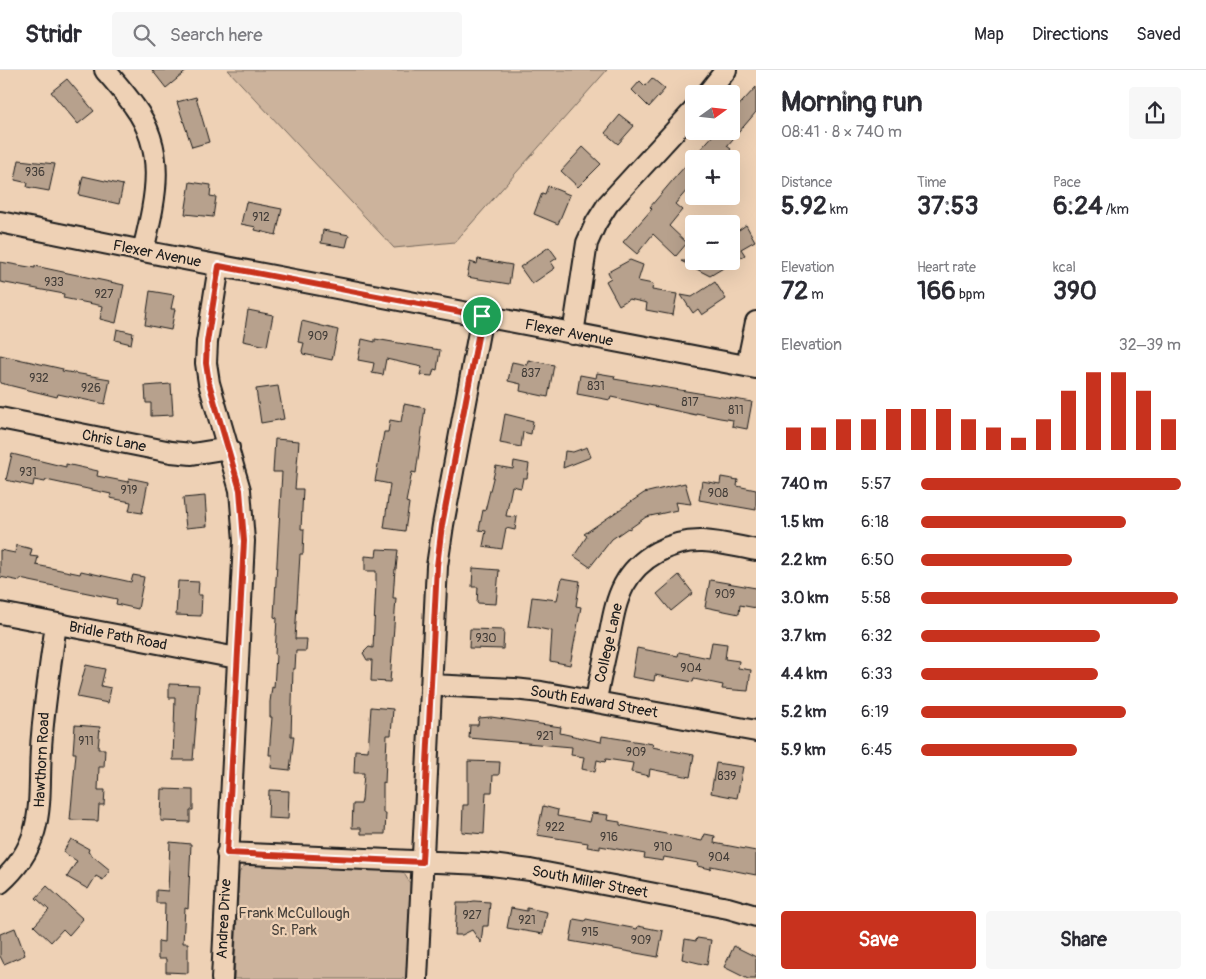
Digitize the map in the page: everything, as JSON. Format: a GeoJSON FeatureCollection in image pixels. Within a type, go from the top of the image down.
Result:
{"type":"FeatureCollection","features":[{"type":"Feature","properties":{"kind":"street"},"geometry":{"type":"LineString","coordinates":[[105,70],[139,113],[149,133],[155,153],[156,196],[143,251]]}},
{"type":"Feature","properties":{"kind":"street"},"geometry":{"type":"LineString","coordinates":[[714,85],[726,70]]}},
{"type":"Feature","properties":{"kind":"street"},"geometry":{"type":"LineString","coordinates":[[573,334],[587,243],[596,222],[608,204],[685,120]]}},
{"type":"Feature","properties":{"kind":"street","name":"Flexer Avenue"},"geometry":{"type":"LineString","coordinates":[[0,222],[219,266],[751,367]]}},
{"type":"Feature","properties":{"kind":"street","name":"Andrea Drive"},"geometry":{"type":"LineString","coordinates":[[219,266],[207,342],[206,363],[209,383],[240,490],[244,541],[222,979]]}},
{"type":"Feature","properties":{"kind":"street"},"geometry":{"type":"LineString","coordinates":[[417,979],[437,566],[442,525],[482,316]]}},
{"type":"Feature","properties":{"kind":"street"},"geometry":{"type":"LineString","coordinates":[[751,367],[756,322]]}},
{"type":"Feature","properties":{"kind":"street","name":"Chris Lane"},"geometry":{"type":"LineString","coordinates":[[0,418],[171,452],[192,454],[229,448]]}},
{"type":"Feature","properties":{"kind":"street","name":"College Lane"},"geometry":{"type":"LineString","coordinates":[[596,700],[617,602],[624,585],[644,561],[659,551],[687,542],[704,541],[756,550]]}},
{"type":"Feature","properties":{"kind":"street","name":"Bridle Path Road"},"geometry":{"type":"LineString","coordinates":[[0,613],[237,658]]}},
{"type":"Feature","properties":{"kind":"street","name":"Hawthorn Road"},"geometry":{"type":"LineString","coordinates":[[0,883],[16,868],[27,851],[35,832],[39,815],[42,730],[56,624]]}},
{"type":"Feature","properties":{"kind":"street","name":"South Edward Street"},"geometry":{"type":"LineString","coordinates":[[431,685],[514,688],[596,700],[756,731]]}},
{"type":"Feature","properties":{"kind":"street","name":"South Miller Street"},"geometry":{"type":"LineString","coordinates":[[227,853],[484,864],[530,870],[728,908],[756,916]]}},
{"type":"Feature","properties":{"kind":"green space"},"geometry":{"type":"Polygon","coordinates":[[[228,70],[607,70],[455,242],[394,248],[228,70]]]}},
{"type":"Feature","properties":{"kind":"green space","name":"Frank McCullough Sr. Park"},"geometry":{"type":"Polygon","coordinates":[[[254,862],[385,868],[403,872],[410,883],[407,979],[234,979],[239,873],[243,867],[254,862]]]}},
{"type":"Feature","properties":{"kind":"building"},"geometry":{"type":"Polygon","coordinates":[[[152,70],[188,70],[166,88],[152,70]]]}},
{"type":"Feature","properties":{"kind":"building"},"geometry":{"type":"Polygon","coordinates":[[[652,78],[665,89],[649,107],[632,90],[640,81],[645,86],[652,78]]]}},
{"type":"Feature","properties":{"kind":"building"},"geometry":{"type":"Polygon","coordinates":[[[67,79],[94,111],[78,124],[51,92],[67,79]]]}},
{"type":"Feature","properties":{"kind":"building"},"geometry":{"type":"Polygon","coordinates":[[[756,87],[756,112],[740,131],[740,104],[756,87]]]}},
{"type":"Feature","properties":{"kind":"building"},"geometry":{"type":"Polygon","coordinates":[[[196,97],[209,142],[192,147],[177,102],[196,97]]]}},
{"type":"Feature","properties":{"kind":"building"},"geometry":{"type":"Polygon","coordinates":[[[620,115],[634,126],[618,144],[605,133],[620,115]]]}},
{"type":"Feature","properties":{"kind":"building"},"geometry":{"type":"Polygon","coordinates":[[[709,140],[732,140],[727,146],[730,150],[700,150],[709,140]]]}},
{"type":"Feature","properties":{"kind":"building"},"geometry":{"type":"Polygon","coordinates":[[[583,147],[601,164],[578,187],[561,171],[583,147]]]}},
{"type":"Feature","properties":{"kind":"building"},"geometry":{"type":"Polygon","coordinates":[[[19,160],[55,164],[49,191],[27,187],[28,183],[15,180],[19,160]]]}},
{"type":"Feature","properties":{"kind":"building"},"geometry":{"type":"Polygon","coordinates":[[[685,166],[685,192],[675,204],[682,210],[669,226],[685,241],[685,245],[676,256],[653,234],[637,254],[623,242],[652,209],[650,207],[685,166]]]}},
{"type":"Feature","properties":{"kind":"building"},"geometry":{"type":"Polygon","coordinates":[[[83,176],[123,185],[119,204],[79,195],[83,176]]]}},
{"type":"Feature","properties":{"kind":"building"},"geometry":{"type":"Polygon","coordinates":[[[190,182],[211,185],[210,196],[216,197],[213,217],[185,214],[190,182]]]}},
{"type":"Feature","properties":{"kind":"building"},"geometry":{"type":"Polygon","coordinates":[[[548,186],[570,195],[558,224],[534,214],[542,193],[545,194],[548,186]]]}},
{"type":"Feature","properties":{"kind":"building"},"geometry":{"type":"Polygon","coordinates":[[[246,202],[282,209],[276,235],[255,230],[256,227],[241,224],[246,202]]]}},
{"type":"Feature","properties":{"kind":"building"},"geometry":{"type":"Polygon","coordinates":[[[746,225],[755,241],[741,249],[745,255],[740,258],[740,229],[746,225]]]}},
{"type":"Feature","properties":{"kind":"building"},"geometry":{"type":"Polygon","coordinates":[[[323,230],[349,235],[346,247],[321,243],[323,230]]]}},
{"type":"Feature","properties":{"kind":"building"},"geometry":{"type":"Polygon","coordinates":[[[549,247],[557,258],[551,262],[555,268],[532,284],[520,267],[549,247]]]}},
{"type":"Feature","properties":{"kind":"building"},"geometry":{"type":"Polygon","coordinates":[[[478,259],[512,265],[509,284],[467,277],[470,262],[477,264],[478,259]]]}},
{"type":"Feature","properties":{"kind":"building"},"geometry":{"type":"Polygon","coordinates":[[[630,260],[643,265],[638,281],[653,284],[652,290],[677,294],[673,315],[646,310],[647,303],[629,299],[619,305],[606,281],[611,278],[608,272],[630,260]]]}},
{"type":"Feature","properties":{"kind":"building"},"geometry":{"type":"Polygon","coordinates":[[[0,262],[35,268],[35,266],[124,285],[116,323],[100,319],[103,306],[63,298],[64,294],[0,282],[0,262]]]}},
{"type":"Feature","properties":{"kind":"building"},"geometry":{"type":"Polygon","coordinates":[[[698,270],[720,270],[710,276],[698,270]]]}},
{"type":"Feature","properties":{"kind":"building"},"geometry":{"type":"Polygon","coordinates":[[[715,282],[726,299],[702,315],[698,309],[693,313],[681,295],[692,297],[715,282]]]}},
{"type":"Feature","properties":{"kind":"building"},"geometry":{"type":"Polygon","coordinates":[[[150,291],[174,295],[171,309],[175,309],[171,330],[145,325],[150,291]]]}},
{"type":"Feature","properties":{"kind":"building"},"geometry":{"type":"Polygon","coordinates":[[[248,310],[273,315],[267,346],[243,341],[248,310]]]}},
{"type":"Feature","properties":{"kind":"building"},"geometry":{"type":"Polygon","coordinates":[[[302,321],[338,330],[332,360],[303,354],[304,343],[298,342],[302,321]]]}},
{"type":"Feature","properties":{"kind":"building"},"geometry":{"type":"Polygon","coordinates":[[[117,329],[133,333],[131,344],[115,340],[117,329]]]}},
{"type":"Feature","properties":{"kind":"building"},"geometry":{"type":"Polygon","coordinates":[[[362,339],[375,342],[375,339],[440,350],[437,370],[434,369],[432,376],[420,375],[422,367],[386,359],[383,375],[372,373],[374,363],[358,360],[362,339]]]}},
{"type":"Feature","properties":{"kind":"building"},"geometry":{"type":"Polygon","coordinates":[[[0,355],[63,369],[62,371],[110,379],[105,404],[58,394],[57,397],[0,383],[0,355]]]}},
{"type":"Feature","properties":{"kind":"building"},"geometry":{"type":"Polygon","coordinates":[[[528,360],[554,365],[548,397],[520,391],[521,384],[508,381],[512,362],[527,365],[528,360]]]}},
{"type":"Feature","properties":{"kind":"building"},"geometry":{"type":"Polygon","coordinates":[[[597,373],[615,376],[614,379],[752,402],[747,429],[732,426],[733,420],[696,413],[696,415],[611,397],[610,400],[577,394],[580,375],[596,378],[597,373]]]}},
{"type":"Feature","properties":{"kind":"building"},"geometry":{"type":"Polygon","coordinates":[[[171,384],[173,415],[151,416],[151,403],[146,403],[145,386],[171,384]]]}},
{"type":"Feature","properties":{"kind":"building"},"geometry":{"type":"Polygon","coordinates":[[[278,386],[284,419],[261,423],[256,389],[278,386]]]}},
{"type":"Feature","properties":{"kind":"building"},"geometry":{"type":"Polygon","coordinates":[[[404,404],[425,408],[416,473],[412,472],[406,502],[409,503],[405,531],[384,528],[390,484],[375,481],[384,432],[388,432],[390,420],[401,422],[404,404]]]}},
{"type":"Feature","properties":{"kind":"building"},"geometry":{"type":"Polygon","coordinates":[[[505,414],[533,421],[531,434],[523,432],[521,447],[500,443],[505,414]]]}},
{"type":"Feature","properties":{"kind":"building"},"geometry":{"type":"Polygon","coordinates":[[[275,439],[299,441],[295,489],[303,489],[301,529],[304,529],[303,554],[300,554],[295,639],[307,639],[306,651],[296,651],[295,669],[293,669],[291,736],[294,736],[290,770],[271,768],[272,755],[269,755],[272,717],[270,717],[270,702],[272,687],[274,688],[276,655],[277,618],[274,617],[282,472],[273,472],[275,439]]]}},
{"type":"Feature","properties":{"kind":"building"},"geometry":{"type":"Polygon","coordinates":[[[587,447],[591,457],[563,468],[565,451],[573,452],[587,447]]]}},
{"type":"Feature","properties":{"kind":"building"},"geometry":{"type":"Polygon","coordinates":[[[12,454],[66,467],[66,464],[98,471],[97,476],[128,482],[129,478],[148,482],[142,513],[129,511],[131,502],[110,498],[111,494],[46,480],[45,482],[34,480],[33,486],[6,480],[12,454]]]}},
{"type":"Feature","properties":{"kind":"building"},"geometry":{"type":"Polygon","coordinates":[[[514,461],[529,464],[527,478],[523,478],[521,488],[512,486],[506,516],[517,517],[515,530],[506,528],[502,549],[483,546],[486,531],[479,530],[496,466],[513,469],[514,461]]]}},
{"type":"Feature","properties":{"kind":"building"},"geometry":{"type":"Polygon","coordinates":[[[721,477],[738,480],[737,486],[756,490],[756,510],[699,500],[702,481],[720,484],[721,477]]]}},
{"type":"Feature","properties":{"kind":"building"},"geometry":{"type":"Polygon","coordinates":[[[685,483],[691,504],[675,502],[677,510],[646,517],[628,528],[612,539],[590,567],[574,556],[587,536],[584,534],[644,493],[685,483]]]}},
{"type":"Feature","properties":{"kind":"building"},"geometry":{"type":"Polygon","coordinates":[[[205,496],[207,526],[186,528],[183,498],[205,496]]]}},
{"type":"Feature","properties":{"kind":"building"},"geometry":{"type":"Polygon","coordinates":[[[16,545],[32,549],[30,556],[38,557],[36,565],[80,574],[81,571],[131,582],[133,575],[144,577],[138,609],[116,604],[117,599],[20,579],[20,581],[0,577],[0,550],[15,553],[16,545]]]}},
{"type":"Feature","properties":{"kind":"building"},"geometry":{"type":"Polygon","coordinates":[[[377,549],[398,550],[393,598],[396,598],[390,682],[371,681],[372,660],[367,660],[363,653],[369,647],[373,648],[376,583],[376,571],[365,571],[365,556],[376,557],[377,549]]]}},
{"type":"Feature","properties":{"kind":"building"},"geometry":{"type":"Polygon","coordinates":[[[473,568],[499,570],[496,604],[477,603],[478,587],[472,587],[473,568]]]}},
{"type":"Feature","properties":{"kind":"building"},"geometry":{"type":"Polygon","coordinates":[[[679,575],[693,593],[671,611],[657,594],[679,575]]]}},
{"type":"Feature","properties":{"kind":"building"},"geometry":{"type":"Polygon","coordinates":[[[562,578],[580,581],[576,606],[581,607],[570,665],[550,661],[552,631],[528,626],[532,597],[557,600],[562,578]]]}},
{"type":"Feature","properties":{"kind":"building"},"geometry":{"type":"Polygon","coordinates":[[[710,580],[756,588],[756,608],[740,605],[739,614],[705,607],[710,580]]]}},
{"type":"Feature","properties":{"kind":"building"},"geometry":{"type":"Polygon","coordinates":[[[178,581],[199,582],[198,595],[202,595],[201,616],[176,615],[178,581]]]}},
{"type":"Feature","properties":{"kind":"building"},"geometry":{"type":"Polygon","coordinates":[[[470,629],[504,630],[503,649],[469,648],[470,629]]]}},
{"type":"Feature","properties":{"kind":"building"},"geometry":{"type":"Polygon","coordinates":[[[712,642],[727,644],[725,659],[739,661],[738,668],[751,670],[748,691],[722,689],[723,685],[694,679],[693,682],[655,675],[654,681],[632,677],[637,648],[678,656],[679,652],[709,658],[712,642]]]}},
{"type":"Feature","properties":{"kind":"building"},"geometry":{"type":"Polygon","coordinates":[[[86,665],[105,669],[101,686],[111,688],[108,703],[77,697],[86,665]]]}},
{"type":"Feature","properties":{"kind":"building"},"geometry":{"type":"Polygon","coordinates":[[[169,684],[199,685],[193,760],[173,760],[175,698],[169,698],[169,684]]]}},
{"type":"Feature","properties":{"kind":"building"},"geometry":{"type":"Polygon","coordinates":[[[371,707],[393,709],[391,735],[387,735],[385,783],[383,782],[383,813],[386,813],[385,834],[361,834],[361,828],[352,828],[353,804],[361,804],[364,773],[354,773],[355,750],[368,751],[371,707]]]}},
{"type":"Feature","properties":{"kind":"building"},"geometry":{"type":"Polygon","coordinates":[[[491,717],[561,727],[560,733],[601,742],[602,736],[653,744],[652,747],[694,755],[690,777],[650,769],[649,776],[631,772],[633,763],[606,759],[605,762],[597,760],[595,772],[582,769],[584,757],[571,755],[572,747],[469,738],[470,725],[478,725],[479,718],[491,717]]]}},
{"type":"Feature","properties":{"kind":"building"},"geometry":{"type":"Polygon","coordinates":[[[75,725],[100,727],[98,749],[105,749],[104,767],[99,767],[98,790],[105,790],[104,805],[99,805],[98,821],[70,820],[76,753],[73,753],[75,725]]]}},
{"type":"Feature","properties":{"kind":"building"},"geometry":{"type":"Polygon","coordinates":[[[468,761],[500,762],[499,775],[493,775],[492,792],[486,792],[484,834],[462,832],[463,805],[468,805],[468,761]]]}},
{"type":"Feature","properties":{"kind":"building"},"geometry":{"type":"Polygon","coordinates":[[[716,763],[743,767],[737,798],[711,793],[716,763]]]}},
{"type":"Feature","properties":{"kind":"building"},"geometry":{"type":"Polygon","coordinates":[[[162,789],[193,790],[193,810],[190,810],[190,822],[161,821],[162,789]]]}},
{"type":"Feature","properties":{"kind":"building"},"geometry":{"type":"Polygon","coordinates":[[[269,790],[289,791],[288,819],[268,818],[269,790]]]}},
{"type":"Feature","properties":{"kind":"building"},"geometry":{"type":"Polygon","coordinates":[[[543,806],[558,810],[557,816],[590,822],[592,813],[608,815],[607,820],[620,822],[620,825],[702,841],[705,834],[715,836],[714,843],[756,851],[756,875],[711,866],[711,869],[697,866],[698,863],[664,857],[663,861],[644,858],[645,854],[600,846],[600,849],[587,847],[588,843],[537,835],[543,806]]]}},
{"type":"Feature","properties":{"kind":"building"},"geometry":{"type":"Polygon","coordinates":[[[71,839],[89,849],[88,852],[110,870],[103,880],[96,876],[88,889],[67,877],[77,861],[63,852],[71,839]]]}},
{"type":"Feature","properties":{"kind":"building"},"geometry":{"type":"Polygon","coordinates":[[[170,842],[191,844],[188,909],[185,908],[183,943],[188,943],[188,973],[166,972],[166,959],[158,959],[158,941],[164,942],[165,903],[156,903],[156,890],[168,891],[170,842]]]}},
{"type":"Feature","properties":{"kind":"building"},"geometry":{"type":"Polygon","coordinates":[[[47,886],[83,919],[69,935],[63,929],[51,942],[34,926],[49,910],[36,898],[47,886]]]}},
{"type":"Feature","properties":{"kind":"building"},"geometry":{"type":"Polygon","coordinates":[[[490,902],[488,926],[483,926],[481,943],[472,930],[462,935],[455,935],[457,903],[490,902]]]}},
{"type":"Feature","properties":{"kind":"building"},"geometry":{"type":"Polygon","coordinates":[[[511,908],[527,911],[527,908],[547,912],[543,934],[507,928],[511,908]]]}},
{"type":"Feature","properties":{"kind":"building"},"geometry":{"type":"Polygon","coordinates":[[[574,919],[585,921],[586,919],[637,929],[638,926],[663,931],[658,957],[570,941],[574,919]]]}},
{"type":"Feature","properties":{"kind":"building"},"geometry":{"type":"Polygon","coordinates":[[[15,928],[25,955],[4,964],[0,956],[0,934],[15,928]]]}},
{"type":"Feature","properties":{"kind":"building"},"geometry":{"type":"Polygon","coordinates":[[[697,938],[711,940],[707,965],[682,959],[685,939],[696,941],[697,938]]]}},
{"type":"Feature","properties":{"kind":"building"},"geometry":{"type":"Polygon","coordinates":[[[734,946],[756,957],[756,979],[748,979],[724,967],[734,946]]]}},
{"type":"Feature","properties":{"kind":"route"},"geometry":{"type":"LineString","coordinates":[[219,266],[482,316],[442,525],[437,566],[422,862],[227,853],[244,541],[240,490],[209,383],[206,363],[207,342],[219,266]]}}]}
